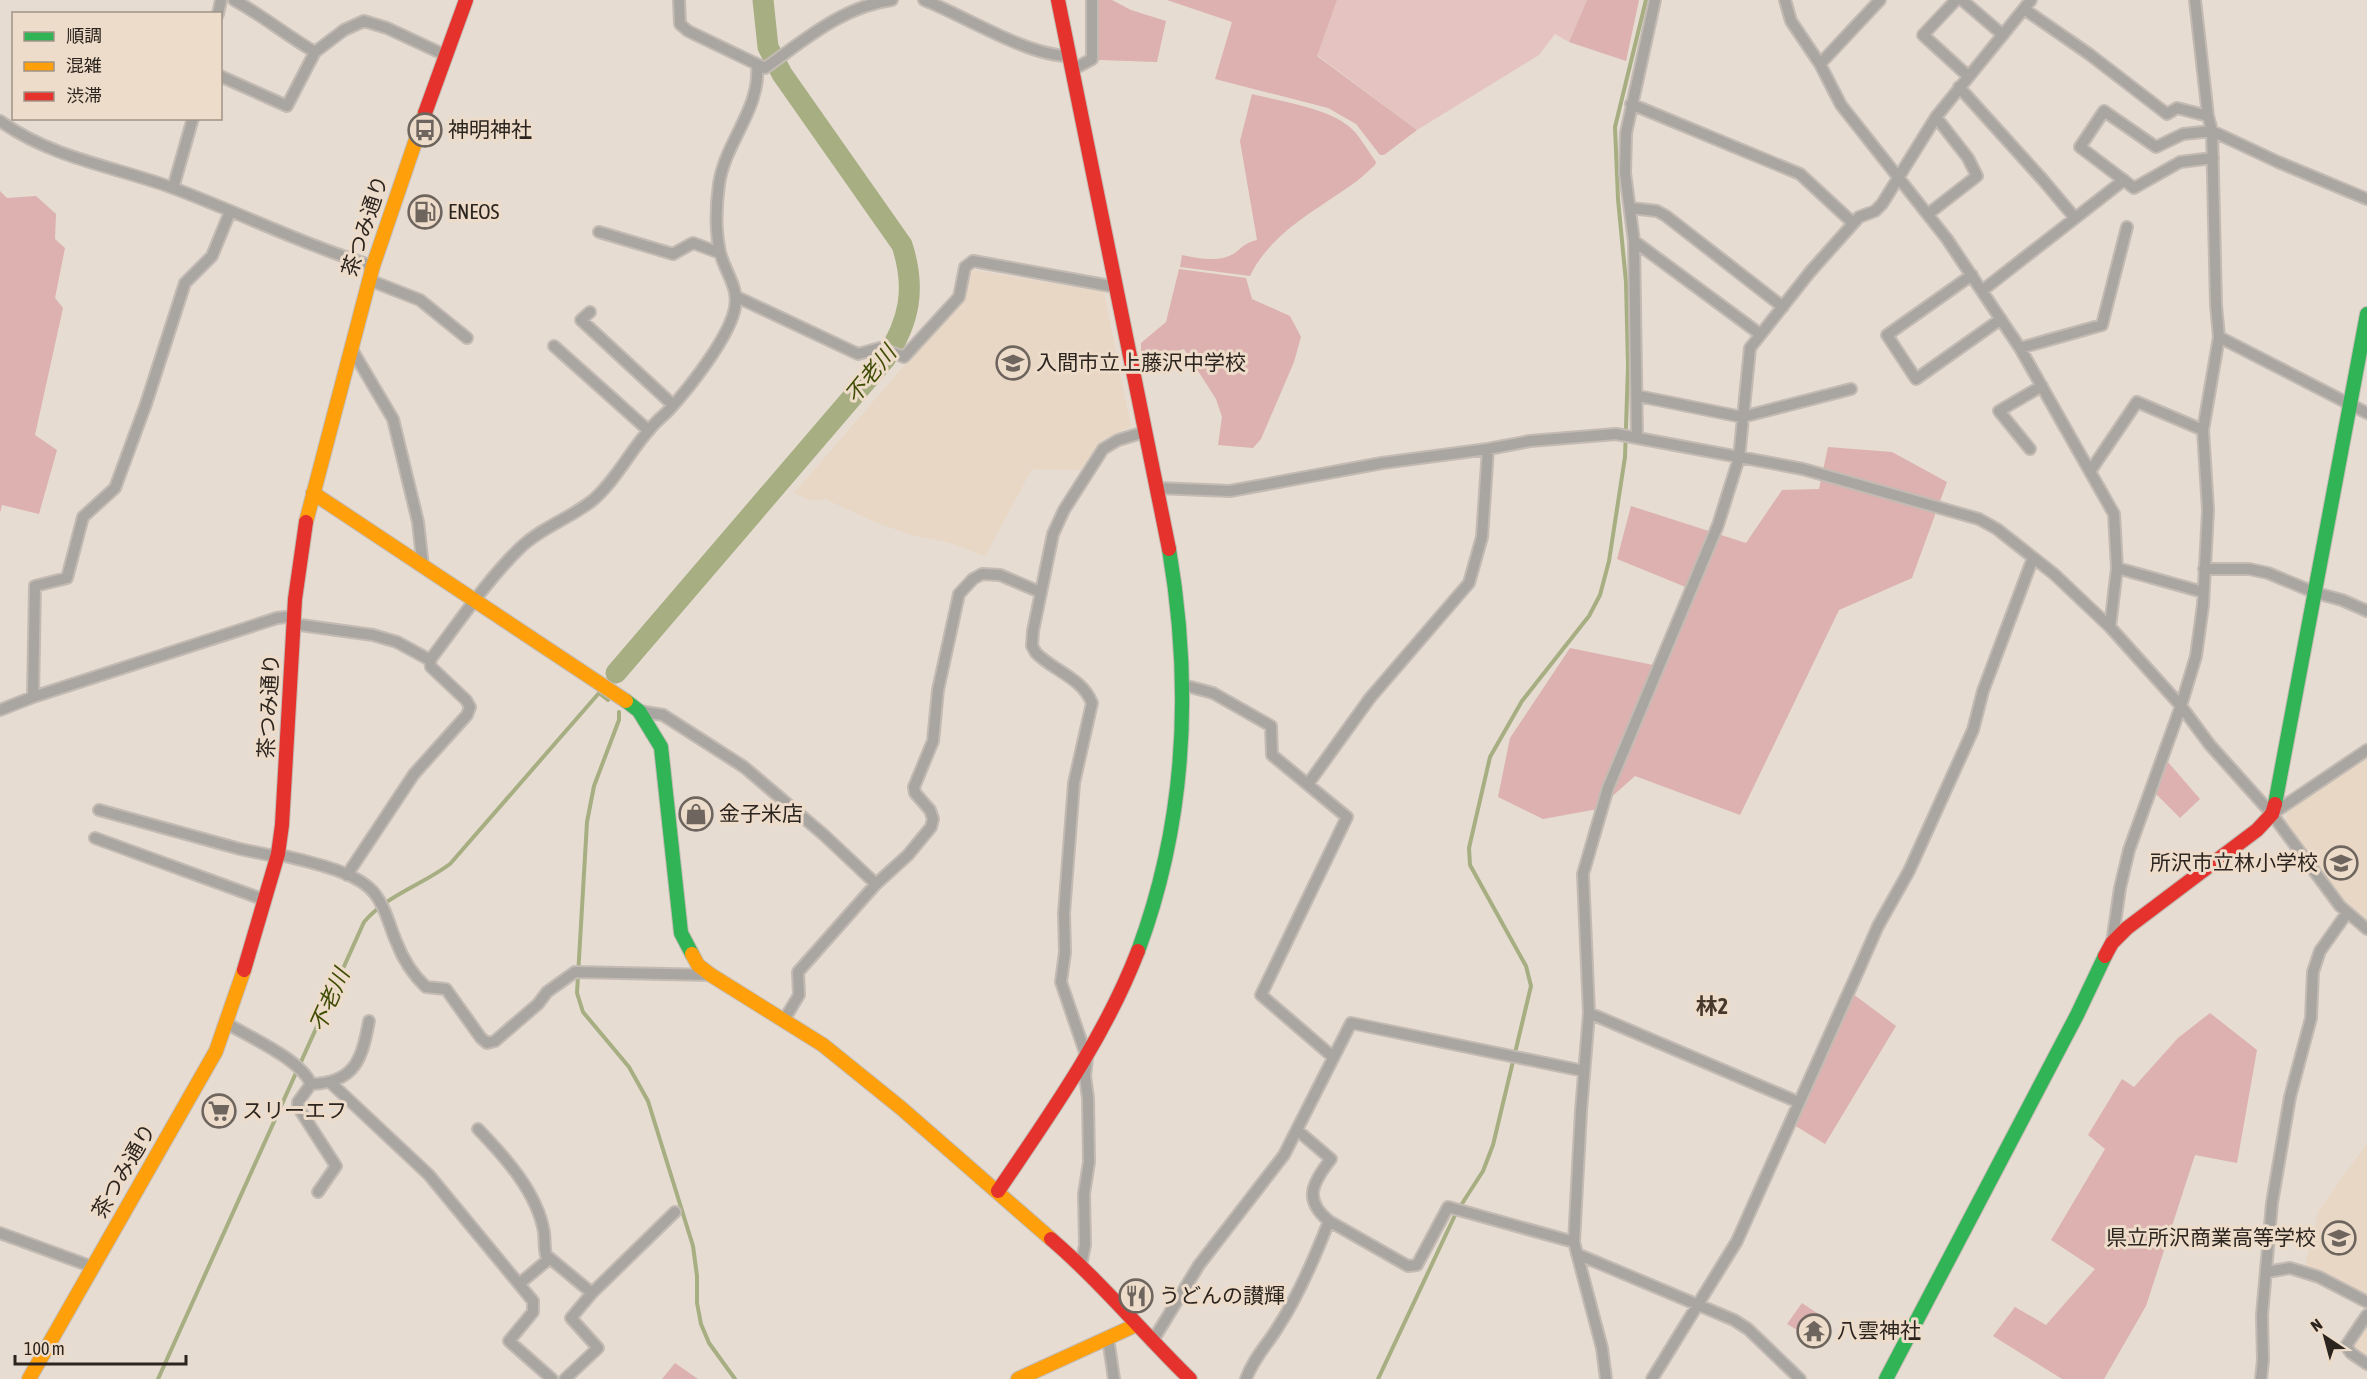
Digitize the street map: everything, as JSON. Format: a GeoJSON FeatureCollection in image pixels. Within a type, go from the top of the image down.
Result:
{"type":"FeatureCollection","features":[{"type":"Feature","properties":{"kind":"street"},"geometry":{"type":"LineString","coordinates":[[234,0],[315,52]]}},
{"type":"Feature","properties":{"kind":"street","name":"茶つみ通り"},"geometry":{"type":"LineString","coordinates":[[29,1379],[205,1073],[228,1024],[278,854],[285,797],[294,620],[300,552],[371,273],[466,0]]}},
{"type":"Feature","properties":{"kind":"street"},"geometry":{"type":"LineString","coordinates":[[679,0],[680,24],[688,31],[761,67]]}},
{"type":"Feature","properties":{"kind":"street"},"geometry":{"type":"LineString","coordinates":[[430,660],[475,600],[524,544],[595,499],[648,430],[673,405],[727,330],[735,312],[737,297],[720,253],[716,224],[721,169],[755,95],[761,67],[778,59],[835,19],[862,7],[892,0]]}},
{"type":"Feature","properties":{"kind":"street"},"geometry":{"type":"LineString","coordinates":[[924,0],[1020,43],[1083,66],[1092,59],[1092,0]]}},
{"type":"Feature","properties":{"kind":"street"},"geometry":{"type":"LineString","coordinates":[[998,1191],[1087,1058],[1107,1022],[1139,950],[1162,866],[1177,795],[1183,685],[1182,645],[1170,549],[1058,0]]}},
{"type":"Feature","properties":{"kind":"street"},"geometry":{"type":"LineString","coordinates":[[1637,438],[1634,241],[1631,208],[1624,173],[1626,133],[1631,104],[1655,0]]}},
{"type":"Feature","properties":{"kind":"street"},"geometry":{"type":"LineString","coordinates":[[1785,0],[1791,21],[1820,64],[1841,105],[1928,214],[1983,290],[2020,348],[2114,514],[2117,568],[2110,627]]}},
{"type":"Feature","properties":{"kind":"street"},"geometry":{"type":"LineString","coordinates":[[1820,64],[1880,0]]}},
{"type":"Feature","properties":{"kind":"street"},"geometry":{"type":"LineString","coordinates":[[1956,0],[1923,35],[1968,76]]}},
{"type":"Feature","properties":{"kind":"street"},"geometry":{"type":"LineString","coordinates":[[1962,0],[2003,35]]}},
{"type":"Feature","properties":{"kind":"street"},"geometry":{"type":"LineString","coordinates":[[1886,1379],[2077,1015],[2112,943],[2120,888],[2129,850],[2181,706],[2196,656],[2203,605],[2208,510],[2203,430],[2219,337],[2212,131],[2208,116],[2195,0]]}},
{"type":"Feature","properties":{"kind":"street"},"geometry":{"type":"LineString","coordinates":[[1606,1379],[1602,1348],[1574,1242],[1589,1013],[1583,874],[1608,788],[1718,525],[1739,458],[1750,348],[1859,217],[1875,211],[1882,204],[1936,117],[2028,4],[2167,114],[2177,108],[2208,116]]}},
{"type":"Feature","properties":{"kind":"street"},"geometry":{"type":"LineString","coordinates":[[222,77],[287,106],[315,52],[344,30],[364,21],[387,28],[445,55]]}},
{"type":"Feature","properties":{"kind":"street"},"geometry":{"type":"LineString","coordinates":[[1959,87],[2075,218]]}},
{"type":"Feature","properties":{"kind":"street"},"geometry":{"type":"LineString","coordinates":[[1631,104],[1800,174],[1853,224]]}},
{"type":"Feature","properties":{"kind":"street"},"geometry":{"type":"LineString","coordinates":[[2213,158],[2180,162],[2134,188],[2080,147],[2104,111],[2156,147],[2183,134],[2212,131],[2278,162],[2367,199]]}},
{"type":"Feature","properties":{"kind":"street"},"geometry":{"type":"LineString","coordinates":[[1928,214],[1977,176],[1968,158],[1936,117]]}},
{"type":"Feature","properties":{"kind":"street"},"geometry":{"type":"LineString","coordinates":[[173,188],[192,120]]}},
{"type":"Feature","properties":{"kind":"street"},"geometry":{"type":"LineString","coordinates":[[0,122],[22,137],[66,156],[173,188],[343,257],[420,300],[467,338]]}},
{"type":"Feature","properties":{"kind":"street"},"geometry":{"type":"LineString","coordinates":[[1983,290],[2124,180]]}},
{"type":"Feature","properties":{"kind":"street"},"geometry":{"type":"LineString","coordinates":[[1631,208],[1657,211],[1666,216],[1783,306]]}},
{"type":"Feature","properties":{"kind":"street"},"geometry":{"type":"LineString","coordinates":[[33,697],[35,586],[67,578],[83,518],[116,488],[185,283],[212,256],[230,212]]}},
{"type":"Feature","properties":{"kind":"street"},"geometry":{"type":"LineString","coordinates":[[2020,348],[2102,325],[2127,227]]}},
{"type":"Feature","properties":{"kind":"street"},"geometry":{"type":"LineString","coordinates":[[599,232],[673,254],[693,243],[720,253]]}},
{"type":"Feature","properties":{"kind":"street"},"geometry":{"type":"LineString","coordinates":[[1634,241],[1760,334]]}},
{"type":"Feature","properties":{"kind":"street"},"geometry":{"type":"LineString","coordinates":[[737,297],[858,354],[880,348],[904,357],[959,297],[965,267],[973,261],[1116,287]]}},
{"type":"Feature","properties":{"kind":"street"},"geometry":{"type":"LineString","coordinates":[[1972,275],[1887,335],[1916,379],[2001,319]]}},
{"type":"Feature","properties":{"kind":"street"},"geometry":{"type":"LineString","coordinates":[[590,312],[581,320],[673,405]]}},
{"type":"Feature","properties":{"kind":"street"},"geometry":{"type":"LineString","coordinates":[[2272,814],[2279,792],[2367,314]]}},
{"type":"Feature","properties":{"kind":"street"},"geometry":{"type":"LineString","coordinates":[[2219,337],[2367,413]]}},
{"type":"Feature","properties":{"kind":"street"},"geometry":{"type":"LineString","coordinates":[[554,346],[648,430]]}},
{"type":"Feature","properties":{"kind":"street"},"geometry":{"type":"LineString","coordinates":[[351,348],[393,419],[418,522],[423,567]]}},
{"type":"Feature","properties":{"kind":"street"},"geometry":{"type":"LineString","coordinates":[[2030,449],[1999,411],[2042,386]]}},
{"type":"Feature","properties":{"kind":"street"},"geometry":{"type":"LineString","coordinates":[[1638,396],[1742,417],[1851,389]]}},
{"type":"Feature","properties":{"kind":"street"},"geometry":{"type":"LineString","coordinates":[[2091,470],[2137,402],[2203,430]]}},
{"type":"Feature","properties":{"kind":"street"},"geometry":{"type":"LineString","coordinates":[[1081,1265],[1085,1245],[1084,1194],[1089,1162],[1089,1107],[1085,1076],[1087,1058],[1061,982],[1065,952],[1064,914],[1074,783],[1092,703],[1088,693],[1080,684],[1043,659],[1032,646],[1040,592],[1053,534],[1064,510],[1103,449],[1118,440],[1145,432]]}},
{"type":"Feature","properties":{"kind":"street"},"geometry":{"type":"LineString","coordinates":[[1157,488],[1230,491],[1530,441],[1616,435],[1803,469],[1979,519],[1997,529],[2054,574],[2110,627],[2181,706],[2210,745],[2272,814],[2320,880],[2348,913],[2367,929]]}},
{"type":"Feature","properties":{"kind":"street"},"geometry":{"type":"LineString","coordinates":[[1308,784],[1323,760],[1370,698],[1468,583],[1482,537],[1488,449]]}},
{"type":"Feature","properties":{"kind":"street"},"geometry":{"type":"LineString","coordinates":[[314,493],[620,696],[639,711],[661,747],[681,933],[698,964],[711,975],[784,1020],[840,1059],[998,1191],[1081,1265],[1152,1342],[1190,1379]]}},
{"type":"Feature","properties":{"kind":"street"},"geometry":{"type":"LineString","coordinates":[[1653,1379],[1737,1241],[1878,926],[1909,871],[1973,730],[1983,691],[2033,558]]}},
{"type":"Feature","properties":{"kind":"street"},"geometry":{"type":"LineString","coordinates":[[2117,568],[2203,592]]}},
{"type":"Feature","properties":{"kind":"street"},"geometry":{"type":"LineString","coordinates":[[2204,569],[2248,569],[2268,573],[2367,611]]}},
{"type":"Feature","properties":{"kind":"street"},"geometry":{"type":"LineString","coordinates":[[784,1020],[799,995],[798,972],[876,884],[908,855],[931,827],[933,819],[930,810],[915,793],[914,787],[933,741],[938,690],[959,594],[973,579],[982,574],[1000,575],[1040,592]]}},
{"type":"Feature","properties":{"kind":"street"},"geometry":{"type":"LineString","coordinates":[[0,710],[33,697],[278,618],[373,635],[397,642],[430,660],[432,667],[468,703],[469,711],[414,774],[347,875]]}},
{"type":"Feature","properties":{"kind":"street"},"geometry":{"type":"LineString","coordinates":[[1183,685],[1213,693],[1270,726],[1272,755],[1347,817],[1261,995],[1333,1057]]}},
{"type":"Feature","properties":{"kind":"street"},"geometry":{"type":"LineString","coordinates":[[639,711],[663,715],[744,767],[824,834],[876,884]]}},
{"type":"Feature","properties":{"kind":"street"},"geometry":{"type":"LineString","coordinates":[[2112,943],[2127,928],[2257,830],[2272,814],[2367,750]]}},
{"type":"Feature","properties":{"kind":"street"},"geometry":{"type":"LineString","coordinates":[[99,810],[240,849],[269,855],[278,854],[347,875],[374,893],[385,911],[396,943],[418,979],[426,987],[446,989],[469,1023],[487,1042],[495,1041],[538,1004],[547,992],[579,972],[711,975]]}},
{"type":"Feature","properties":{"kind":"street"},"geometry":{"type":"LineString","coordinates":[[95,838],[265,900]]}},
{"type":"Feature","properties":{"kind":"street"},"geometry":{"type":"LineString","coordinates":[[2261,1379],[2262,1315],[2272,1203],[2290,1097],[2311,1018],[2313,972],[2320,951],[2348,913]]}},
{"type":"Feature","properties":{"kind":"street"},"geometry":{"type":"LineString","coordinates":[[1589,1013],[1798,1102]]}},
{"type":"Feature","properties":{"kind":"street"},"geometry":{"type":"LineString","coordinates":[[311,1084],[331,1083],[344,1078],[354,1068],[363,1051],[369,1021]]}},
{"type":"Feature","properties":{"kind":"street"},"geometry":{"type":"LineString","coordinates":[[1152,1342],[1199,1265],[1284,1155],[1351,1023],[1584,1071]]}},
{"type":"Feature","properties":{"kind":"street"},"geometry":{"type":"LineString","coordinates":[[228,1024],[297,1066],[311,1084]]}},
{"type":"Feature","properties":{"kind":"street"},"geometry":{"type":"LineString","coordinates":[[331,1083],[429,1175],[533,1301],[533,1312],[509,1341],[552,1379]]}},
{"type":"Feature","properties":{"kind":"street"},"geometry":{"type":"LineString","coordinates":[[311,1084],[298,1102],[298,1107],[336,1166],[318,1192]]}},
{"type":"Feature","properties":{"kind":"street"},"geometry":{"type":"LineString","coordinates":[[478,1129],[506,1158],[533,1202],[544,1232],[546,1255],[592,1293]]}},
{"type":"Feature","properties":{"kind":"street"},"geometry":{"type":"LineString","coordinates":[[1297,1130],[1331,1160],[1320,1173],[1313,1196],[1317,1211],[1329,1221],[1408,1266],[1417,1265],[1448,1207],[1574,1242]]}},
{"type":"Feature","properties":{"kind":"street"},"geometry":{"type":"LineString","coordinates":[[565,1379],[598,1348],[571,1318],[592,1293],[675,1212]]}},
{"type":"Feature","properties":{"kind":"street"},"geometry":{"type":"LineString","coordinates":[[1246,1379],[1259,1352],[1278,1328],[1297,1294],[1329,1221]]}},
{"type":"Feature","properties":{"kind":"street"},"geometry":{"type":"LineString","coordinates":[[0,1233],[93,1267]]}},
{"type":"Feature","properties":{"kind":"street"},"geometry":{"type":"LineString","coordinates":[[1577,1254],[1734,1320],[1748,1329],[1800,1379]]}},
{"type":"Feature","properties":{"kind":"street"},"geometry":{"type":"LineString","coordinates":[[519,1284],[549,1259]]}},
{"type":"Feature","properties":{"kind":"street"},"geometry":{"type":"LineString","coordinates":[[2267,1272],[2290,1268],[2319,1277],[2367,1302]]}},
{"type":"Feature","properties":{"kind":"street"},"geometry":{"type":"LineString","coordinates":[[2367,1315],[2346,1346],[2351,1353],[2367,1364]]}},
{"type":"Feature","properties":{"kind":"street"},"geometry":{"type":"LineString","coordinates":[[1018,1379],[1136,1325]]}},
{"type":"Feature","properties":{"kind":"street"},"geometry":{"type":"LineString","coordinates":[[1108,1338],[1114,1379]]}},
{"type":"Feature","properties":{"kind":"shaded area"},"geometry":{"type":"Polygon","coordinates":[[[1097,0],[1112,0],[1131,10],[1166,21],[1157,62],[1099,60],[1095,55],[1097,0]]]}},
{"type":"Feature","properties":{"kind":"shaded area"},"geometry":{"type":"Polygon","coordinates":[[[1167,0],[1337,0],[1317,56],[1417,130],[1384,155],[1380,155],[1356,124],[1328,108],[1215,79],[1232,22],[1167,0]]]}},
{"type":"Feature","properties":{"kind":"shaded area"},"geometry":{"type":"Polygon","coordinates":[[[1337,0],[1587,0],[1569,42],[1555,34],[1539,55],[1417,130],[1317,55],[1337,0]]]}},
{"type":"Feature","properties":{"kind":"shaded area"},"geometry":{"type":"Polygon","coordinates":[[[1587,0],[1639,0],[1626,61],[1569,42],[1587,0]]]}},
{"type":"Feature","properties":{"kind":"shaded area"},"geometry":{"type":"Polygon","coordinates":[[[1252,94],[1320,111],[1345,123],[1360,138],[1376,162],[1375,165],[1353,184],[1307,215],[1281,236],[1269,248],[1250,276],[1180,267],[1182,255],[1206,259],[1223,258],[1257,240],[1240,141],[1252,94]]]}},
{"type":"Feature","properties":{"kind":"shaded area"},"geometry":{"type":"Polygon","coordinates":[[[0,191],[7,198],[36,196],[56,214],[55,239],[65,248],[55,298],[63,308],[35,435],[57,450],[39,514],[2,505],[0,513],[0,191]]]}},
{"type":"Feature","properties":{"kind":"shaded area"},"geometry":{"type":"Polygon","coordinates":[[[1179,269],[1246,278],[1252,299],[1290,316],[1301,337],[1294,362],[1261,439],[1253,448],[1218,445],[1222,417],[1216,399],[1184,349],[1145,360],[1141,358],[1141,343],[1166,322],[1179,269]]]}},
{"type":"Feature","properties":{"kind":"shaded area","name":"入間市立上藤沢中学校"},"geometry":{"type":"Polygon","coordinates":[[[973,270],[1104,292],[1131,427],[1101,441],[1080,470],[1032,469],[985,556],[947,542],[914,536],[875,522],[825,499],[812,501],[794,493],[962,299],[968,274],[973,270]]]}},
{"type":"Feature","properties":{"kind":"shaded area"},"geometry":{"type":"Polygon","coordinates":[[[1828,447],[1892,452],[1947,482],[1912,578],[1839,610],[1740,815],[1635,776],[1598,809],[1543,819],[1498,797],[1510,738],[1570,648],[1658,666],[1693,590],[1617,559],[1631,506],[1746,543],[1782,490],[1819,489],[1828,447]]]}},
{"type":"Feature","properties":{"kind":"shaded area","name":"所沢市立林小学校"},"geometry":{"type":"Polygon","coordinates":[[[2367,756],[2367,919],[2343,899],[2286,827],[2287,813],[2314,790],[2367,756]]]}},
{"type":"Feature","properties":{"kind":"shaded area"},"geometry":{"type":"Polygon","coordinates":[[[2167,761],[2200,799],[2180,818],[2155,793],[2167,761]]]}},
{"type":"Feature","properties":{"kind":"shaded area"},"geometry":{"type":"Polygon","coordinates":[[[1853,994],[1896,1026],[1825,1144],[1794,1125],[1853,994]]]}},
{"type":"Feature","properties":{"kind":"shaded area"},"geometry":{"type":"Polygon","coordinates":[[[2210,1013],[2257,1050],[2237,1163],[2195,1155],[2146,1306],[2104,1379],[2062,1379],[1993,1336],[2015,1307],[2046,1325],[2095,1269],[2051,1240],[2105,1149],[2088,1135],[2122,1079],[2134,1087],[2178,1038],[2210,1013]]]}},
{"type":"Feature","properties":{"kind":"shaded area","name":"県立所沢商業高等学校"},"geometry":{"type":"Polygon","coordinates":[[[2367,1143],[2367,1296],[2305,1266],[2319,1210],[2367,1143]]]}},
{"type":"Feature","properties":{"kind":"shaded area"},"geometry":{"type":"Polygon","coordinates":[[[1802,1303],[1820,1315],[1806,1335],[1787,1324],[1802,1303]]]}},
{"type":"Feature","properties":{"kind":"shaded area"},"geometry":{"type":"Polygon","coordinates":[[[2367,1323],[2367,1357],[2354,1349],[2353,1345],[2367,1323]]]}},
{"type":"Feature","properties":{"kind":"shaded area"},"geometry":{"type":"Polygon","coordinates":[[[675,1363],[698,1379],[662,1379],[675,1363]]]}},
{"type":"Feature","properties":{"kind":"waterway","name":"不老川"},"geometry":{"type":"LineString","coordinates":[[616,673],[885,359],[905,318],[909,276],[902,245],[782,74],[768,47],[763,0]]}},
{"type":"Feature","properties":{"kind":"waterway"},"geometry":{"type":"LineString","coordinates":[[1378,1379],[1456,1213],[1483,1171],[1493,1145],[1531,986],[1526,966],[1470,865],[1469,848],[1490,757],[1522,701],[1589,616],[1600,595],[1609,561],[1625,457],[1628,366],[1626,282],[1618,199],[1615,127],[1646,0]]}},
{"type":"Feature","properties":{"kind":"waterway","name":"不老川"},"geometry":{"type":"LineString","coordinates":[[158,1379],[364,922],[383,904],[450,864],[599,693],[608,700]]}},
{"type":"Feature","properties":{"kind":"waterway"},"geometry":{"type":"LineString","coordinates":[[619,712],[619,720],[594,786],[587,822],[577,993],[583,1012],[629,1067],[648,1101],[693,1246],[697,1276],[697,1303],[701,1324],[709,1343],[735,1379]]}},
{"type":"Feature","properties":{"kind":"traffic: fast"},"geometry":{"type":"LineString","coordinates":[[2275,804],[2367,314]]}},
{"type":"Feature","properties":{"kind":"traffic: fast"},"geometry":{"type":"LineString","coordinates":[[1138,951],[1154,902],[1166,853],[1175,803],[1180,752],[1181,651],[1169,549]]}},
{"type":"Feature","properties":{"kind":"traffic: fast"},"geometry":{"type":"LineString","coordinates":[[626,701],[639,711],[661,747],[681,933],[692,954]]}},
{"type":"Feature","properties":{"kind":"traffic: fast"},"geometry":{"type":"LineString","coordinates":[[1886,1379],[2077,1015],[2105,956]]}},
{"type":"Feature","properties":{"kind":"traffic: slow"},"geometry":{"type":"LineString","coordinates":[[306,522],[373,266],[425,113]]}},
{"type":"Feature","properties":{"kind":"traffic: slow"},"geometry":{"type":"LineString","coordinates":[[313,493],[626,701]]}},
{"type":"Feature","properties":{"kind":"traffic: slow"},"geometry":{"type":"LineString","coordinates":[[692,954],[698,965],[711,975],[823,1045],[901,1108],[1051,1239]]}},
{"type":"Feature","properties":{"kind":"traffic: slow"},"geometry":{"type":"LineString","coordinates":[[29,1379],[216,1051],[244,970]]}},
{"type":"Feature","properties":{"kind":"traffic: slow"},"geometry":{"type":"LineString","coordinates":[[1018,1379],[1136,1325]]}},
{"type":"Feature","properties":{"kind":"traffic: jam"},"geometry":{"type":"LineString","coordinates":[[425,113],[466,0]]}},
{"type":"Feature","properties":{"kind":"traffic: jam"},"geometry":{"type":"LineString","coordinates":[[1058,0],[1169,549]]}},
{"type":"Feature","properties":{"kind":"traffic: jam"},"geometry":{"type":"LineString","coordinates":[[244,970],[278,854],[282,825],[295,599],[306,522]]}},
{"type":"Feature","properties":{"kind":"traffic: jam"},"geometry":{"type":"LineString","coordinates":[[2105,956],[2112,943],[2127,928],[2257,830],[2272,814],[2275,804]]}},
{"type":"Feature","properties":{"kind":"traffic: jam"},"geometry":{"type":"LineString","coordinates":[[998,1191],[1075,1075],[1109,1015],[1138,951]]}},
{"type":"Feature","properties":{"kind":"traffic: jam"},"geometry":{"type":"LineString","coordinates":[[1051,1239],[1190,1379]]}},
{"type":"Feature","properties":{"kind":"place","name":"神明神社"},"geometry":{"type":"Point","coordinates":[425,130]}},
{"type":"Feature","properties":{"kind":"place","name":"ENEOS"},"geometry":{"type":"Point","coordinates":[425,212]}},
{"type":"Feature","properties":{"kind":"place","name":"入間市立上藤沢中学校"},"geometry":{"type":"Point","coordinates":[1013,363]}},
{"type":"Feature","properties":{"kind":"place","name":"金子米店"},"geometry":{"type":"Point","coordinates":[696,814]}},
{"type":"Feature","properties":{"kind":"place","name":"所沢市立林小学校"},"geometry":{"type":"Point","coordinates":[2341,863]}},
{"type":"Feature","properties":{"kind":"place","name":"スリーエフ"},"geometry":{"type":"Point","coordinates":[219,1111]}},
{"type":"Feature","properties":{"kind":"place","name":"県立所沢商業高等学校"},"geometry":{"type":"Point","coordinates":[2339,1238]}},
{"type":"Feature","properties":{"kind":"place","name":"うどんの讃輝"},"geometry":{"type":"Point","coordinates":[1136,1296]}},
{"type":"Feature","properties":{"kind":"place","name":"八雲神社"},"geometry":{"type":"Point","coordinates":[1814,1331]}},
{"type":"Feature","properties":{"kind":"district","name":"林2"},"geometry":{"type":"Point","coordinates":[1712,1006]}}]}
